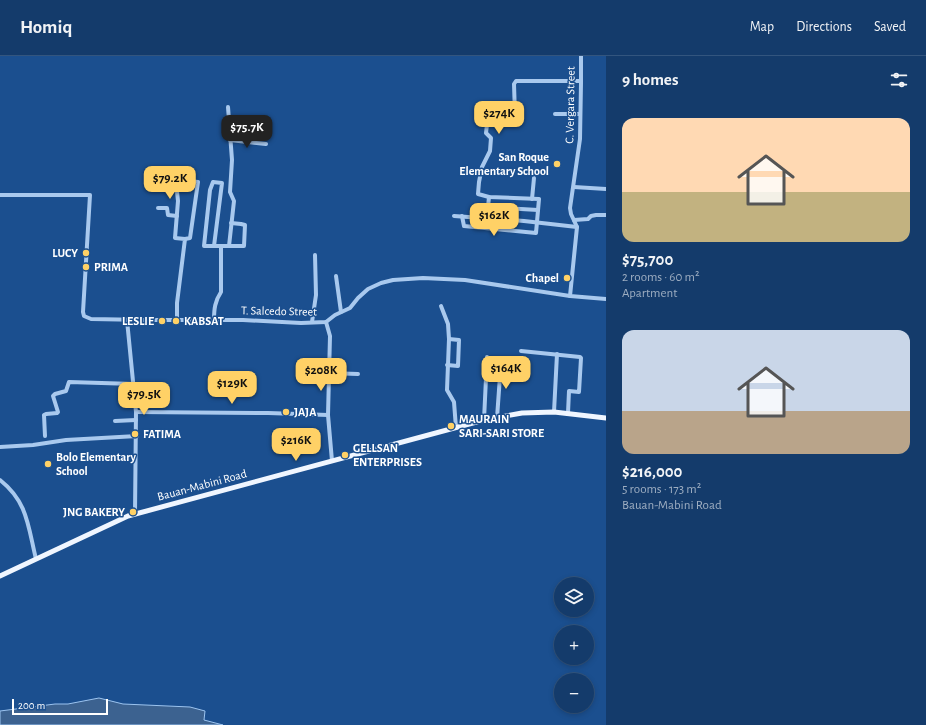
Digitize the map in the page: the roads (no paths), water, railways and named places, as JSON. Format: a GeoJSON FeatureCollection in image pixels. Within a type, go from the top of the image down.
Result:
{"type":"FeatureCollection","features":[{"type":"Feature","properties":{"kind":"main road","name":"Bauan-Mabini Road"},"geometry":{"type":"LineString","coordinates":[[0,576],[128,516],[484,420],[522,414],[554,412],[606,418]]}},
{"type":"Feature","properties":{"kind":"street","name":"C. Vergara Street"},"geometry":{"type":"LineString","coordinates":[[570,296],[577,227],[570,208],[580,139],[581,56]]}},
{"type":"Feature","properties":{"kind":"street"},"geometry":{"type":"LineString","coordinates":[[462,216],[464,226],[536,233],[539,199],[489,197],[478,194],[482,167],[490,151],[491,138],[486,133],[488,116],[515,115],[514,82],[516,81],[581,81]]}},
{"type":"Feature","properties":{"kind":"street"},"geometry":{"type":"LineString","coordinates":[[228,107],[232,160],[230,192],[234,201],[229,246]]}},
{"type":"Feature","properties":{"kind":"street"},"geometry":{"type":"LineString","coordinates":[[555,114],[580,114]]}},
{"type":"Feature","properties":{"kind":"street"},"geometry":{"type":"LineString","coordinates":[[230,140],[266,144]]}},
{"type":"Feature","properties":{"kind":"street"},"geometry":{"type":"LineString","coordinates":[[532,199],[534,178]]}},
{"type":"Feature","properties":{"kind":"street"},"geometry":{"type":"LineString","coordinates":[[180,180],[198,182],[190,238],[185,239],[175,238],[177,192],[180,180]]}},
{"type":"Feature","properties":{"kind":"street"},"geometry":{"type":"LineString","coordinates":[[214,246],[221,201],[222,182],[212,183],[204,246],[214,246],[221,246],[229,246],[244,246],[245,226],[241,224],[231,224]]}},
{"type":"Feature","properties":{"kind":"street"},"geometry":{"type":"LineString","coordinates":[[574,187],[606,189]]}},
{"type":"Feature","properties":{"kind":"street","name":"T. Salcedo Street"},"geometry":{"type":"LineString","coordinates":[[0,195],[90,195],[83,312],[84,316],[91,319],[214,320],[301,323],[326,322],[350,308],[368,289],[393,280],[423,278],[465,280],[570,296],[606,299]]}},
{"type":"Feature","properties":{"kind":"street"},"geometry":{"type":"LineString","coordinates":[[489,197],[488,207],[538,210]]}},
{"type":"Feature","properties":{"kind":"street"},"geometry":{"type":"LineString","coordinates":[[158,208],[167,208],[168,215],[177,216]]}},
{"type":"Feature","properties":{"kind":"street"},"geometry":{"type":"LineString","coordinates":[[574,220],[588,219],[591,216],[596,215],[606,215]]}},
{"type":"Feature","properties":{"kind":"street"},"geometry":{"type":"LineString","coordinates":[[454,216],[537,222],[577,227]]}},
{"type":"Feature","properties":{"kind":"street"},"geometry":{"type":"LineString","coordinates":[[177,320],[177,303],[185,239]]}},
{"type":"Feature","properties":{"kind":"street"},"geometry":{"type":"LineString","coordinates":[[214,320],[217,298],[221,292],[221,246]]}},
{"type":"Feature","properties":{"kind":"street"},"geometry":{"type":"LineString","coordinates":[[312,322],[316,295],[315,255]]}},
{"type":"Feature","properties":{"kind":"street"},"geometry":{"type":"LineString","coordinates":[[336,276],[341,312]]}},
{"type":"Feature","properties":{"kind":"street"},"geometry":{"type":"LineString","coordinates":[[441,306],[448,324],[449,339],[447,390],[454,402],[456,428]]}},
{"type":"Feature","properties":{"kind":"street"},"geometry":{"type":"LineString","coordinates":[[127,320],[134,384],[137,436],[135,514]]}},
{"type":"Feature","properties":{"kind":"street"},"geometry":{"type":"LineString","coordinates":[[326,322],[330,336],[328,416],[332,461]]}},
{"type":"Feature","properties":{"kind":"street"},"geometry":{"type":"LineString","coordinates":[[447,365],[458,366],[459,340],[449,339]]}},
{"type":"Feature","properties":{"kind":"street"},"geometry":{"type":"LineString","coordinates":[[521,351],[578,356],[581,358],[579,392],[569,391],[568,413]]}},
{"type":"Feature","properties":{"kind":"street"},"geometry":{"type":"LineString","coordinates":[[554,412],[557,354]]}},
{"type":"Feature","properties":{"kind":"street"},"geometry":{"type":"LineString","coordinates":[[484,420],[488,357]]}},
{"type":"Feature","properties":{"kind":"street"},"geometry":{"type":"LineString","coordinates":[[497,418],[500,362]]}},
{"type":"Feature","properties":{"kind":"street"},"geometry":{"type":"LineString","coordinates":[[329,373],[358,374]]}},
{"type":"Feature","properties":{"kind":"street"},"geometry":{"type":"LineString","coordinates":[[45,436],[44,415],[58,412],[53,396],[66,391],[69,382],[134,384]]}},
{"type":"Feature","properties":{"kind":"street"},"geometry":{"type":"LineString","coordinates":[[136,412],[268,413],[328,416]]}},
{"type":"Feature","properties":{"kind":"street"},"geometry":{"type":"LineString","coordinates":[[115,421],[136,420]]}},
{"type":"Feature","properties":{"kind":"street"},"geometry":{"type":"LineString","coordinates":[[0,447],[137,436]]}},
{"type":"Feature","properties":{"kind":"street"},"geometry":{"type":"LineString","coordinates":[[0,480],[9,487],[19,499],[25,510],[36,559]]}},
{"type":"Feature","properties":{"kind":"water"},"geometry":{"type":"Polygon","coordinates":[[[99,698],[123,704],[190,707],[205,711],[204,720],[223,725],[0,725],[0,711],[55,704],[68,704],[99,698]]]}},
{"type":"Feature","properties":{"kind":"place","name":"San Roque Elementary School"},"geometry":{"type":"Point","coordinates":[557,164]}},
{"type":"Feature","properties":{"kind":"place","name":"LUCY"},"geometry":{"type":"Point","coordinates":[86,253]}},
{"type":"Feature","properties":{"kind":"place","name":"PRIMA"},"geometry":{"type":"Point","coordinates":[86,267]}},
{"type":"Feature","properties":{"kind":"place","name":"Chapel"},"geometry":{"type":"Point","coordinates":[567,278]}},
{"type":"Feature","properties":{"kind":"place","name":"LESLIE"},"geometry":{"type":"Point","coordinates":[162,321]}},
{"type":"Feature","properties":{"kind":"place","name":"KABSAT"},"geometry":{"type":"Point","coordinates":[176,321]}},
{"type":"Feature","properties":{"kind":"place","name":"JAJA"},"geometry":{"type":"Point","coordinates":[286,412]}},
{"type":"Feature","properties":{"kind":"place","name":"MAURAIN SARI-SARI STORE"},"geometry":{"type":"Point","coordinates":[451,426]}},
{"type":"Feature","properties":{"kind":"place","name":"FATIMA"},"geometry":{"type":"Point","coordinates":[135,434]}},
{"type":"Feature","properties":{"kind":"place","name":"GELLSAN ENTERPRISES"},"geometry":{"type":"Point","coordinates":[345,455]}},
{"type":"Feature","properties":{"kind":"place","name":"Bolo Elementary School"},"geometry":{"type":"Point","coordinates":[48,464]}},
{"type":"Feature","properties":{"kind":"place","name":"JNG BAKERY"},"geometry":{"type":"Point","coordinates":[133,512]}}]}
